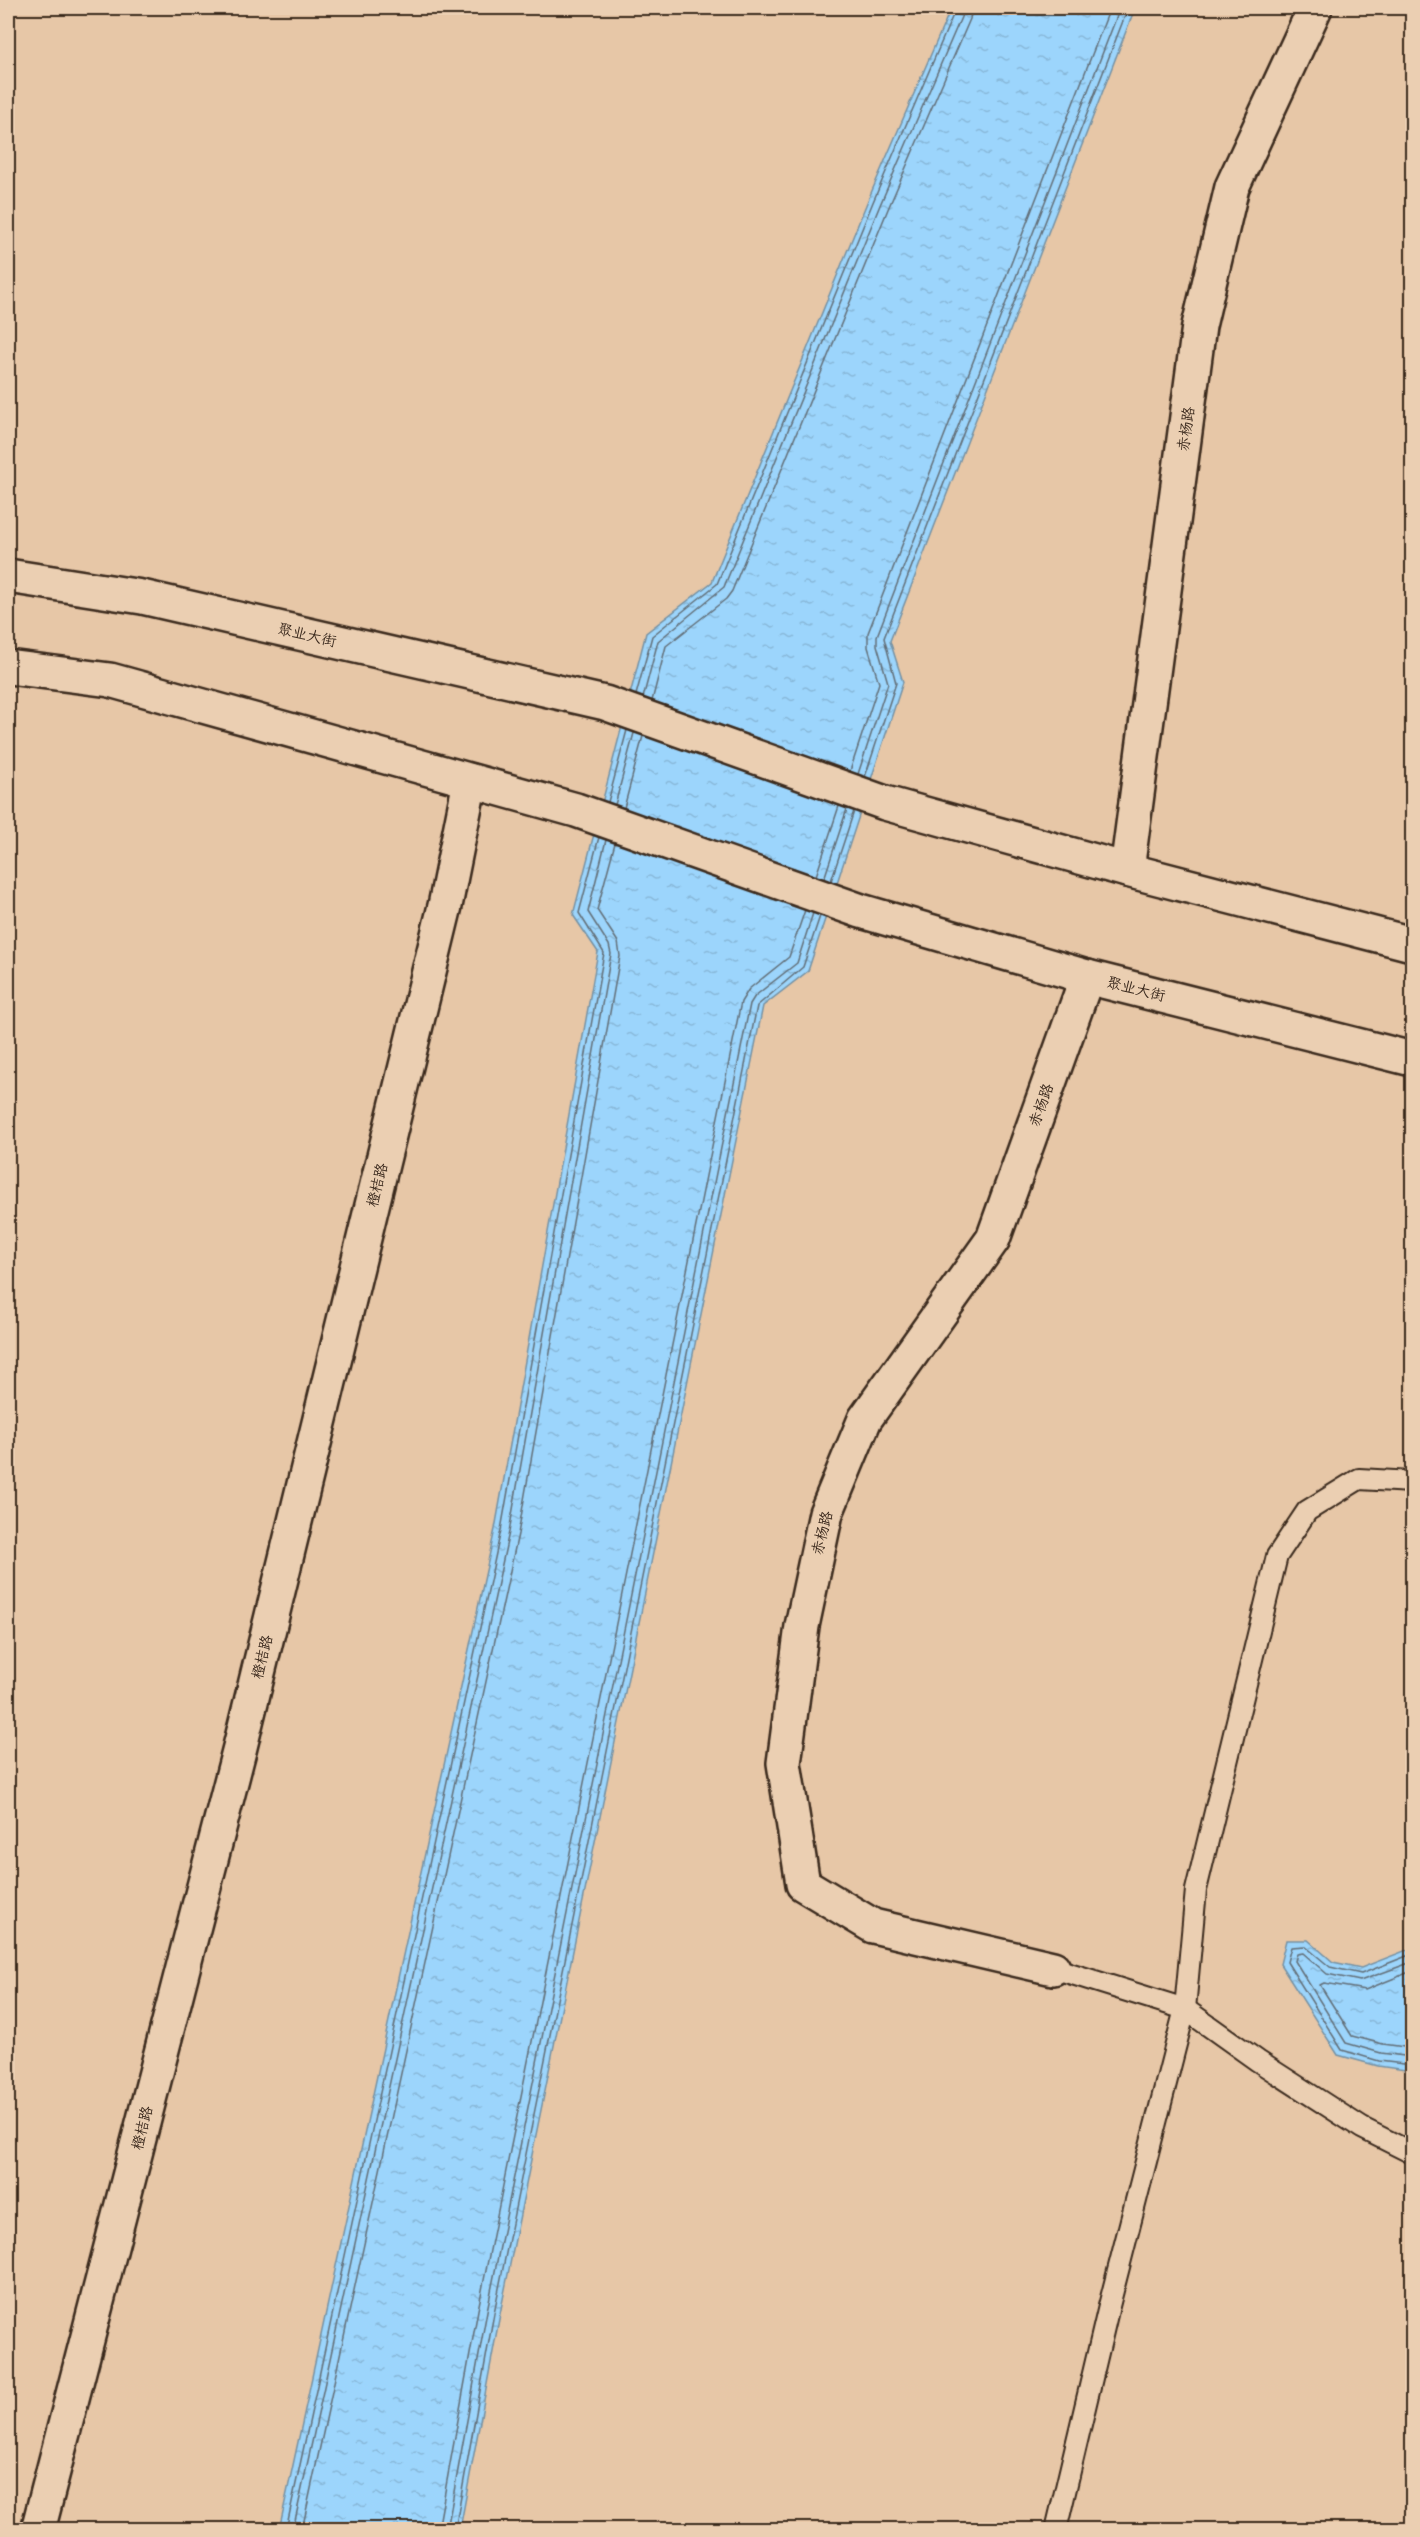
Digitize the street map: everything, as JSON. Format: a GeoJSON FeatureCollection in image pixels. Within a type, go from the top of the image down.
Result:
{"type":"FeatureCollection","features":[{"type":"Feature","properties":{"kind":"street","name":"赤杨路"},"geometry":{"type":"LineString","coordinates":[[1127,870],[1199,326],[1232,188],[1315,8]]}},
{"type":"Feature","properties":{"kind":"street","name":"聚业大街"},"geometry":{"type":"LineString","coordinates":[[8,576],[142,597],[604,703],[885,803],[1127,870]]}},
{"type":"Feature","properties":{"kind":"street"},"geometry":{"type":"LineString","coordinates":[[8,667],[110,680],[470,781]]}},
{"type":"Feature","properties":{"kind":"street","name":"聚业大街"},"geometry":{"type":"LineString","coordinates":[[470,781],[576,810],[861,911],[1087,977],[1413,1059]]}},
{"type":"Feature","properties":{"kind":"street","name":"橙桔路"},"geometry":{"type":"LineString","coordinates":[[38,2529],[240,1747],[442,918],[470,781]]}},
{"type":"Feature","properties":{"kind":"street"},"geometry":{"type":"LineString","coordinates":[[1127,870],[1413,944]]}},
{"type":"Feature","properties":{"kind":"street","name":"赤杨路"},"geometry":{"type":"LineString","coordinates":[[1053,1968],[873,1926],[803,1884],[784,1763],[802,1626],[826,1513],[866,1419],[993,1239],[1087,977]]}},
{"type":"Feature","properties":{"kind":"lane"},"geometry":{"type":"LineString","coordinates":[[1056,2529],[1109,2306],[1185,2009],[1196,1890],[1277,1556],[1307,1511],[1359,1479],[1413,1482]]}},
{"type":"Feature","properties":{"kind":"lane"},"geometry":{"type":"LineString","coordinates":[[1053,1968],[1185,2009],[1258,2061],[1362,2128],[1413,2153]]}},
{"type":"Feature","properties":{"kind":"water"},"geometry":{"type":"Polygon","coordinates":[[[951,8],[1135,8],[890,641],[903,682],[808,971],[763,1006],[500,2314],[460,2529],[279,2530],[495,1529],[598,952],[573,915],[646,633],[712,582],[868,200],[951,8]]]}},
{"type":"Feature","properties":{"kind":"water"},"geometry":{"type":"Polygon","coordinates":[[[1286,1940],[1308,1940],[1333,1962],[1361,1968],[1412,1948],[1412,2071],[1378,2066],[1338,2055],[1280,1964],[1286,1940]]]}}]}
